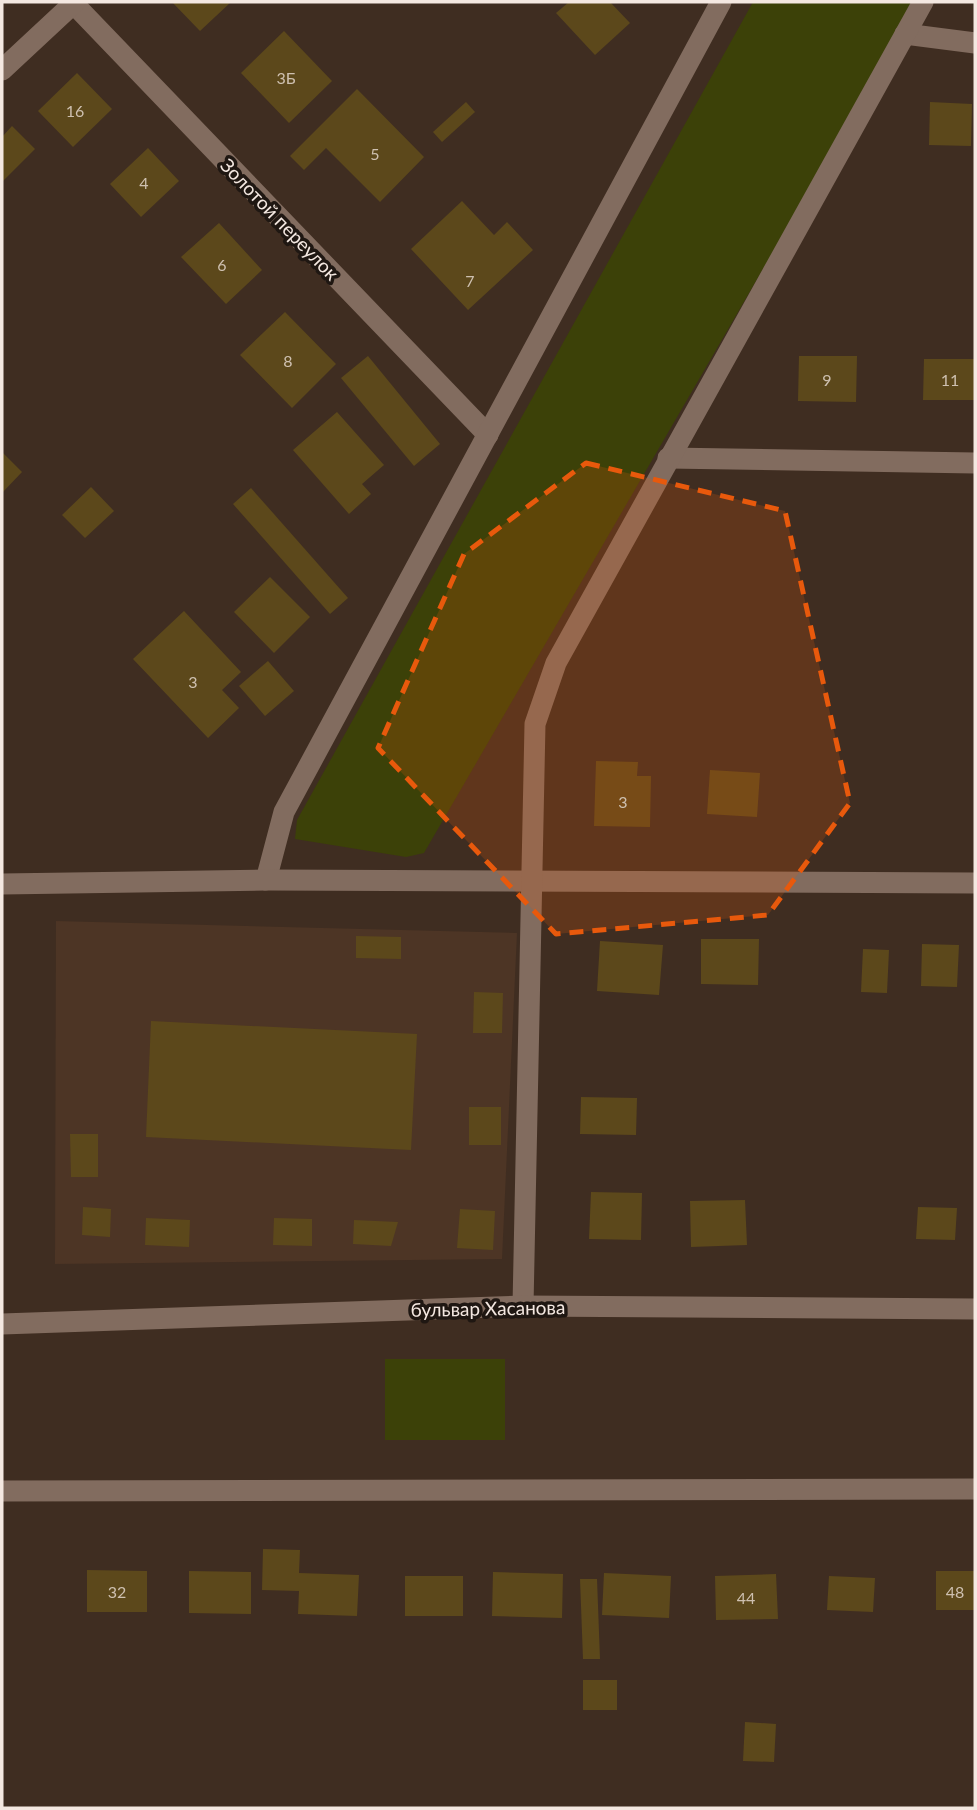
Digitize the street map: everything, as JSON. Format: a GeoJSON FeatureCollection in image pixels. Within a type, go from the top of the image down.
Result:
{"type":"FeatureCollection","features":[{"type":"Feature","properties":{"kind":"street"},"geometry":{"type":"LineString","coordinates":[[265,880],[284,812],[721,2]]}},
{"type":"Feature","properties":{"kind":"street"},"geometry":{"type":"LineString","coordinates":[[523,1306],[534,724],[556,663],[923,2]]}},
{"type":"Feature","properties":{"kind":"street"},"geometry":{"type":"LineString","coordinates":[[2,70],[74,3]]}},
{"type":"Feature","properties":{"kind":"street","name":"Золотой переулок"},"geometry":{"type":"LineString","coordinates":[[74,3],[488,435]]}},
{"type":"Feature","properties":{"kind":"street"},"geometry":{"type":"LineString","coordinates":[[905,34],[975,43]]}},
{"type":"Feature","properties":{"kind":"street"},"geometry":{"type":"LineString","coordinates":[[668,458],[975,463]]}},
{"type":"Feature","properties":{"kind":"street"},"geometry":{"type":"LineString","coordinates":[[2,884],[265,880],[975,883]]}},
{"type":"Feature","properties":{"kind":"street","name":"бульвар Хасанова"},"geometry":{"type":"LineString","coordinates":[[2,1324],[523,1306],[975,1309]]}},
{"type":"Feature","properties":{"kind":"street"},"geometry":{"type":"LineString","coordinates":[[2,1491],[975,1489]]}},
{"type":"Feature","properties":{"kind":"highlighted area"},"geometry":{"type":"Polygon","coordinates":[[[586,463],[785,511],[850,803],[768,915],[556,934],[378,748],[464,554],[586,463]]]}},
{"type":"Feature","properties":{"kind":"shaded area"},"geometry":{"type":"Polygon","coordinates":[[[56,921],[517,933],[502,1259],[55,1264],[56,921]]]}},
{"type":"Feature","properties":{"kind":"green space"},"geometry":{"type":"Polygon","coordinates":[[[753,2],[918,2],[424,853],[406,857],[295,839],[297,820],[753,2]]]}},
{"type":"Feature","properties":{"kind":"green space"},"geometry":{"type":"Polygon","coordinates":[[[385,1359],[505,1359],[505,1440],[385,1440],[385,1359]]]}},
{"type":"Feature","properties":{"kind":"building"},"geometry":{"type":"Polygon","coordinates":[[[172,2],[231,2],[200,31],[172,2]]]}},
{"type":"Feature","properties":{"kind":"building"},"geometry":{"type":"Polygon","coordinates":[[[569,2],[610,2],[630,23],[595,55],[556,13],[569,2]]]}},
{"type":"Feature","properties":{"kind":"building"},"geometry":{"type":"Polygon","coordinates":[[[284,31],[332,81],[289,123],[241,73],[284,31]]]}},
{"type":"Feature","properties":{"kind":"building"},"geometry":{"type":"Polygon","coordinates":[[[77,73],[112,109],[73,147],[38,111],[77,73]]]}},
{"type":"Feature","properties":{"kind":"building"},"geometry":{"type":"Polygon","coordinates":[[[357,89],[424,157],[380,202],[326,148],[304,170],[290,156],[357,89]]]}},
{"type":"Feature","properties":{"kind":"building"},"geometry":{"type":"Polygon","coordinates":[[[466,102],[475,112],[442,142],[433,132],[466,102]]]}},
{"type":"Feature","properties":{"kind":"building"},"geometry":{"type":"Polygon","coordinates":[[[930,102],[972,104],[971,146],[929,145],[930,102]]]}},
{"type":"Feature","properties":{"kind":"building"},"geometry":{"type":"Polygon","coordinates":[[[12,126],[35,149],[2,182],[2,137],[12,126]]]}},
{"type":"Feature","properties":{"kind":"building"},"geometry":{"type":"Polygon","coordinates":[[[148,148],[179,181],[141,217],[110,184],[148,148]]]}},
{"type":"Feature","properties":{"kind":"building"},"geometry":{"type":"Polygon","coordinates":[[[462,201],[494,235],[507,222],[533,250],[468,310],[411,249],[462,201]]]}},
{"type":"Feature","properties":{"kind":"building"},"geometry":{"type":"Polygon","coordinates":[[[219,223],[262,270],[226,304],[181,257],[219,223]]]}},
{"type":"Feature","properties":{"kind":"building"},"geometry":{"type":"Polygon","coordinates":[[[285,312],[336,364],[292,408],[240,355],[285,312]]]}},
{"type":"Feature","properties":{"kind":"building"},"geometry":{"type":"Polygon","coordinates":[[[368,356],[440,444],[414,466],[341,378],[368,356]]]}},
{"type":"Feature","properties":{"kind":"building"},"geometry":{"type":"Polygon","coordinates":[[[799,356],[857,356],[856,402],[798,401],[799,356]]]}},
{"type":"Feature","properties":{"kind":"building"},"geometry":{"type":"Polygon","coordinates":[[[924,359],[975,359],[975,400],[923,400],[924,359]]]}},
{"type":"Feature","properties":{"kind":"building"},"geometry":{"type":"Polygon","coordinates":[[[337,412],[384,465],[362,484],[371,494],[349,514],[293,450],[337,412]]]}},
{"type":"Feature","properties":{"kind":"building"},"geometry":{"type":"Polygon","coordinates":[[[2,452],[22,472],[2,493],[2,452]]]}},
{"type":"Feature","properties":{"kind":"building"},"geometry":{"type":"Polygon","coordinates":[[[91,487],[114,511],[85,538],[62,515],[91,487]]]}},
{"type":"Feature","properties":{"kind":"building"},"geometry":{"type":"Polygon","coordinates":[[[251,488],[348,598],[330,614],[233,504],[251,488]]]}},
{"type":"Feature","properties":{"kind":"building"},"geometry":{"type":"Polygon","coordinates":[[[270,577],[310,617],[274,653],[234,612],[270,577]]]}},
{"type":"Feature","properties":{"kind":"building"},"geometry":{"type":"Polygon","coordinates":[[[184,611],[241,672],[222,690],[239,708],[208,738],[133,659],[184,611]]]}},
{"type":"Feature","properties":{"kind":"building"},"geometry":{"type":"Polygon","coordinates":[[[268,661],[294,691],[265,716],[239,686],[268,661]]]}},
{"type":"Feature","properties":{"kind":"building"},"geometry":{"type":"Polygon","coordinates":[[[596,761],[638,762],[637,776],[651,776],[650,827],[594,826],[596,761]]]}},
{"type":"Feature","properties":{"kind":"building"},"geometry":{"type":"Polygon","coordinates":[[[710,770],[760,773],[757,817],[707,814],[710,770]]]}},
{"type":"Feature","properties":{"kind":"building"},"geometry":{"type":"Polygon","coordinates":[[[356,936],[401,937],[401,959],[356,958],[356,936]]]}},
{"type":"Feature","properties":{"kind":"building"},"geometry":{"type":"Polygon","coordinates":[[[701,939],[759,939],[758,985],[701,984],[701,939]]]}},
{"type":"Feature","properties":{"kind":"building"},"geometry":{"type":"Polygon","coordinates":[[[600,941],[663,945],[659,995],[597,991],[600,941]]]}},
{"type":"Feature","properties":{"kind":"building"},"geometry":{"type":"Polygon","coordinates":[[[922,944],[959,945],[957,987],[921,986],[922,944]]]}},
{"type":"Feature","properties":{"kind":"building"},"geometry":{"type":"Polygon","coordinates":[[[863,949],[889,950],[887,993],[861,992],[863,949]]]}},
{"type":"Feature","properties":{"kind":"building"},"geometry":{"type":"Polygon","coordinates":[[[474,992],[503,993],[502,1033],[473,1033],[474,992]]]}},
{"type":"Feature","properties":{"kind":"building"},"geometry":{"type":"Polygon","coordinates":[[[151,1021],[417,1034],[411,1150],[146,1137],[151,1021]]]}},
{"type":"Feature","properties":{"kind":"building"},"geometry":{"type":"Polygon","coordinates":[[[581,1097],[637,1098],[636,1135],[580,1134],[581,1097]]]}},
{"type":"Feature","properties":{"kind":"building"},"geometry":{"type":"Polygon","coordinates":[[[469,1107],[501,1107],[501,1145],[469,1145],[469,1107]]]}},
{"type":"Feature","properties":{"kind":"building"},"geometry":{"type":"Polygon","coordinates":[[[70,1134],[98,1134],[98,1177],[71,1177],[70,1134]]]}},
{"type":"Feature","properties":{"kind":"building"},"geometry":{"type":"Polygon","coordinates":[[[591,1192],[642,1193],[641,1240],[589,1239],[591,1192]]]}},
{"type":"Feature","properties":{"kind":"building"},"geometry":{"type":"Polygon","coordinates":[[[745,1200],[747,1245],[691,1247],[690,1201],[745,1200]]]}},
{"type":"Feature","properties":{"kind":"building"},"geometry":{"type":"Polygon","coordinates":[[[83,1207],[111,1209],[110,1237],[82,1235],[83,1207]]]}},
{"type":"Feature","properties":{"kind":"building"},"geometry":{"type":"Polygon","coordinates":[[[918,1207],[957,1208],[955,1240],[916,1239],[918,1207]]]}},
{"type":"Feature","properties":{"kind":"building"},"geometry":{"type":"Polygon","coordinates":[[[460,1209],[495,1211],[493,1250],[457,1248],[460,1209]]]}},
{"type":"Feature","properties":{"kind":"building"},"geometry":{"type":"Polygon","coordinates":[[[146,1218],[190,1220],[189,1247],[145,1245],[146,1218]]]}},
{"type":"Feature","properties":{"kind":"building"},"geometry":{"type":"Polygon","coordinates":[[[274,1218],[312,1219],[312,1246],[273,1245],[274,1218]]]}},
{"type":"Feature","properties":{"kind":"building"},"geometry":{"type":"Polygon","coordinates":[[[354,1220],[398,1222],[391,1246],[353,1244],[354,1220]]]}},
{"type":"Feature","properties":{"kind":"building"},"geometry":{"type":"Polygon","coordinates":[[[263,1549],[300,1550],[299,1573],[359,1575],[357,1616],[298,1614],[299,1591],[262,1590],[263,1549]]]}},
{"type":"Feature","properties":{"kind":"building"},"geometry":{"type":"Polygon","coordinates":[[[87,1570],[147,1571],[147,1612],[87,1612],[87,1570]]]}},
{"type":"Feature","properties":{"kind":"building"},"geometry":{"type":"Polygon","coordinates":[[[189,1571],[251,1572],[251,1614],[189,1613],[189,1571]]]}},
{"type":"Feature","properties":{"kind":"building"},"geometry":{"type":"Polygon","coordinates":[[[936,1571],[975,1571],[975,1610],[936,1610],[936,1571]]]}},
{"type":"Feature","properties":{"kind":"building"},"geometry":{"type":"Polygon","coordinates":[[[493,1572],[563,1574],[562,1618],[492,1616],[493,1572]]]}},
{"type":"Feature","properties":{"kind":"building"},"geometry":{"type":"Polygon","coordinates":[[[604,1573],[671,1576],[669,1618],[602,1615],[604,1573]]]}},
{"type":"Feature","properties":{"kind":"building"},"geometry":{"type":"Polygon","coordinates":[[[776,1574],[778,1619],[716,1620],[715,1576],[776,1574]]]}},
{"type":"Feature","properties":{"kind":"building"},"geometry":{"type":"Polygon","coordinates":[[[405,1576],[463,1576],[463,1616],[405,1616],[405,1576]]]}},
{"type":"Feature","properties":{"kind":"building"},"geometry":{"type":"Polygon","coordinates":[[[829,1576],[875,1578],[873,1612],[827,1610],[829,1576]]]}},
{"type":"Feature","properties":{"kind":"building"},"geometry":{"type":"Polygon","coordinates":[[[580,1579],[597,1579],[600,1659],[583,1659],[580,1579]]]}},
{"type":"Feature","properties":{"kind":"building"},"geometry":{"type":"Polygon","coordinates":[[[583,1680],[617,1680],[617,1710],[583,1710],[583,1680]]]}},
{"type":"Feature","properties":{"kind":"building"},"geometry":{"type":"Polygon","coordinates":[[[745,1722],[776,1724],[774,1762],[743,1761],[745,1722]]]}}]}
